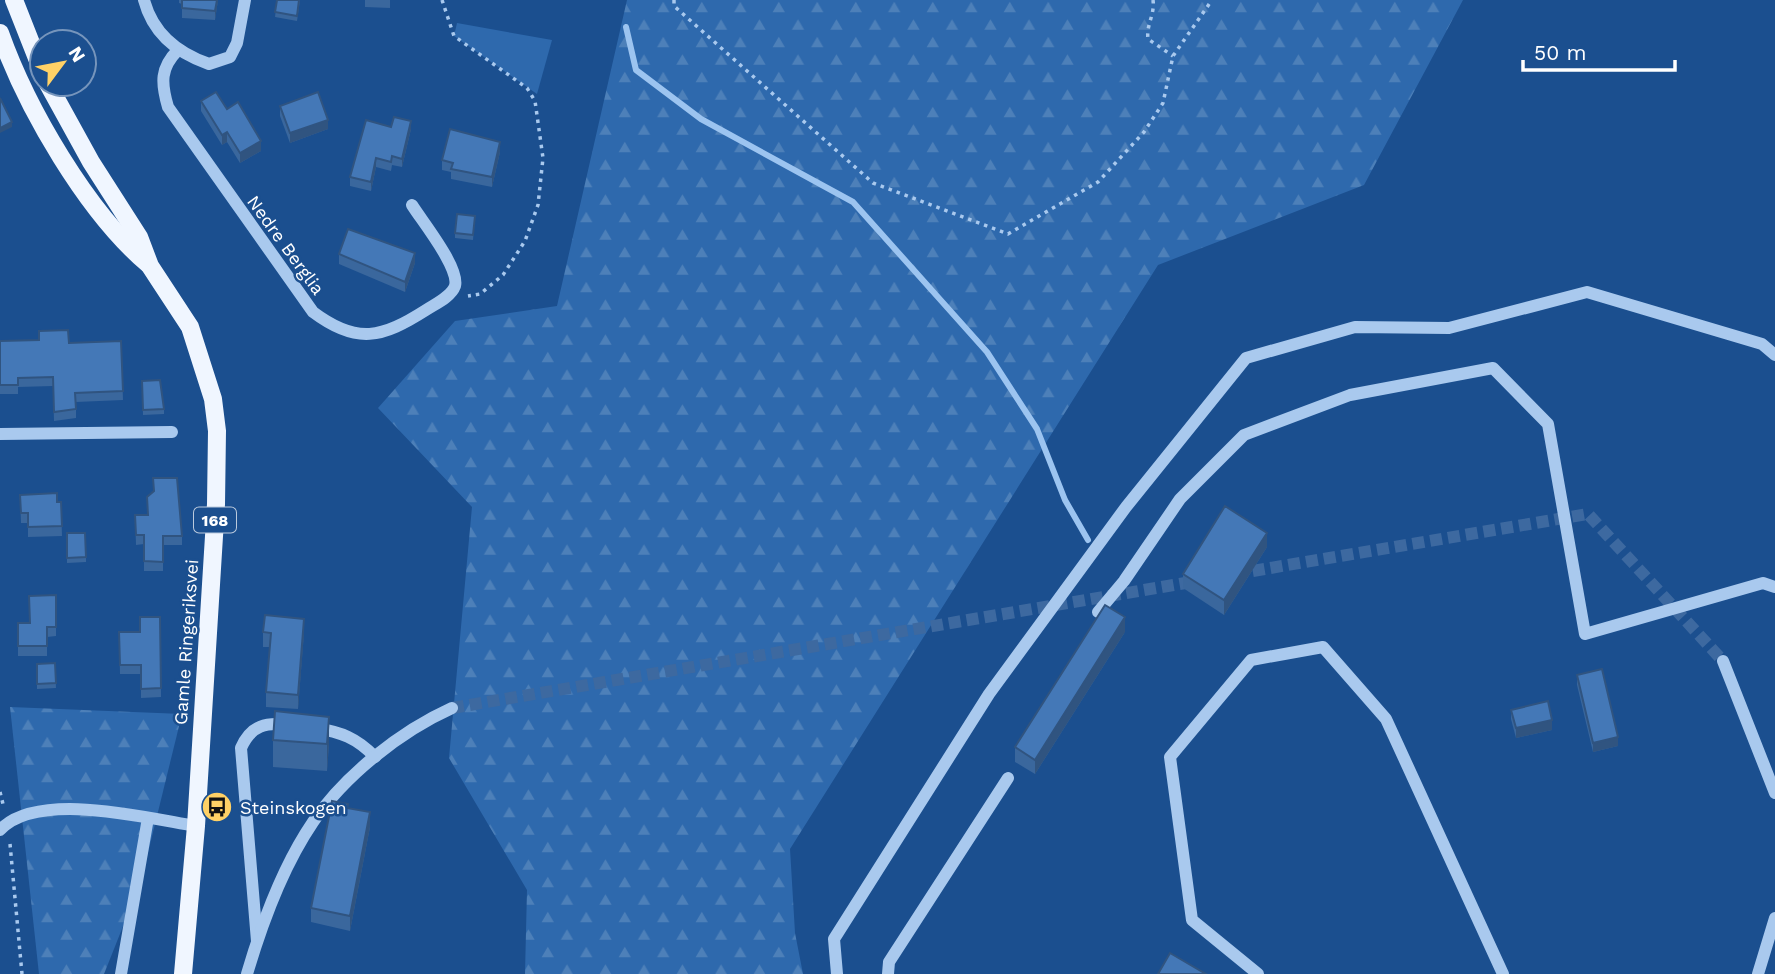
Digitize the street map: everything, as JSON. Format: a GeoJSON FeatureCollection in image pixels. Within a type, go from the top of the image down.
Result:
{"type":"FeatureCollection","features":[{"type":"Feature","properties":{"kind":"main road"},"geometry":{"type":"LineString","coordinates":[[14,0],[28,36]]}},
{"type":"Feature","properties":{"kind":"main road","name":"Gamle Ringeriksvei"},"geometry":{"type":"LineString","coordinates":[[0,33],[15,72],[51,139],[128,247],[150,266]]}},
{"type":"Feature","properties":{"kind":"main road","name":"Gamle Ringeriksvei"},"geometry":{"type":"LineString","coordinates":[[56,98],[91,162],[139,237],[150,266],[177,306],[198,347],[213,399],[217,431],[216,504],[196,826],[183,974]]}},
{"type":"Feature","properties":{"kind":"street"},"geometry":{"type":"LineString","coordinates":[[144,0],[150,18],[162,37],[178,50],[209,64],[230,57],[237,43],[245,0]]}},
{"type":"Feature","properties":{"kind":"street","name":"Nedre Berglia"},"geometry":{"type":"LineString","coordinates":[[178,50],[168,61],[162,75],[168,107],[313,312],[331,326],[352,334],[369,335],[395,329],[446,297]]}},
{"type":"Feature","properties":{"kind":"street"},"geometry":{"type":"LineString","coordinates":[[412,205],[454,271],[455,286],[446,297]]}},
{"type":"Feature","properties":{"kind":"street"},"geometry":{"type":"LineString","coordinates":[[837,974],[834,939],[989,694],[1126,508],[1246,358],[1355,327],[1449,328],[1587,292],[1762,344],[1775,355]]}},
{"type":"Feature","properties":{"kind":"street"},"geometry":{"type":"LineString","coordinates":[[1098,612],[1124,581],[1180,499],[1244,435],[1350,395],[1493,368],[1548,424],[1585,634],[1763,583],[1775,587]]}},
{"type":"Feature","properties":{"kind":"street"},"geometry":{"type":"LineString","coordinates":[[0,434],[172,432]]}},
{"type":"Feature","properties":{"kind":"street"},"geometry":{"type":"LineString","coordinates":[[1258,974],[1192,920],[1170,758],[1251,660],[1323,648],[1386,719],[1503,974]]}},
{"type":"Feature","properties":{"kind":"street"},"geometry":{"type":"LineString","coordinates":[[1723,661],[1775,793]]}},
{"type":"Feature","properties":{"kind":"street"},"geometry":{"type":"LineString","coordinates":[[247,974],[257,941],[314,821],[375,757],[422,721],[452,708]]}},
{"type":"Feature","properties":{"kind":"street"},"geometry":{"type":"LineString","coordinates":[[257,941],[241,748],[247,733],[257,726],[274,723],[334,731],[359,740],[375,757]]}},
{"type":"Feature","properties":{"kind":"street"},"geometry":{"type":"LineString","coordinates":[[888,974],[888,962],[1008,778]]}},
{"type":"Feature","properties":{"kind":"street"},"geometry":{"type":"LineString","coordinates":[[4,825],[42,809],[102,811],[196,826]]}},
{"type":"Feature","properties":{"kind":"street"},"geometry":{"type":"LineString","coordinates":[[121,974],[148,818]]}},
{"type":"Feature","properties":{"kind":"street"},"geometry":{"type":"LineString","coordinates":[[1758,974],[1775,918]]}},
{"type":"Feature","properties":{"kind":"path"},"geometry":{"type":"LineString","coordinates":[[442,0],[454,36],[527,88],[535,102],[544,158],[538,205],[525,241],[503,275],[480,295],[446,297]]}},
{"type":"Feature","properties":{"kind":"path"},"geometry":{"type":"LineString","coordinates":[[674,0],[674,6],[873,183],[1007,234],[1098,182],[1144,132],[1163,103],[1173,56],[1212,0]]}},
{"type":"Feature","properties":{"kind":"path"},"geometry":{"type":"LineString","coordinates":[[1153,0],[1154,14],[1146,29],[1148,38],[1173,56]]}},
{"type":"Feature","properties":{"kind":"path"},"geometry":{"type":"LineString","coordinates":[[4,825],[22,974]]}},
{"type":"Feature","properties":{"kind":"green space"},"geometry":{"type":"Polygon","coordinates":[[[627,0],[1463,0],[1364,185],[1158,265],[790,849],[795,933],[803,974],[525,974],[527,890],[449,758],[472,507],[378,408],[455,321],[557,306],[627,0]]]}},
{"type":"Feature","properties":{"kind":"green space"},"geometry":{"type":"Polygon","coordinates":[[[457,23],[552,40],[537,94],[454,36],[457,23]]]}},
{"type":"Feature","properties":{"kind":"green space"},"geometry":{"type":"Polygon","coordinates":[[[10,707],[182,714],[141,881],[104,974],[39,974],[10,707]]]}},
{"type":"Feature","properties":{"kind":"building"},"geometry":{"type":"Polygon","coordinates":[[[182,0],[217,0],[215,11],[182,8],[182,0]]]}},
{"type":"Feature","properties":{"kind":"building"},"geometry":{"type":"Polygon","coordinates":[[[277,0],[299,0],[297,16],[275,12],[277,0]]]}},
{"type":"Feature","properties":{"kind":"building"},"geometry":{"type":"Polygon","coordinates":[[[216,92],[227,109],[238,102],[261,141],[240,153],[227,132],[222,135],[201,101],[216,92]]]}},
{"type":"Feature","properties":{"kind":"building"},"geometry":{"type":"Polygon","coordinates":[[[318,92],[328,120],[290,133],[280,106],[318,92]]]}},
{"type":"Feature","properties":{"kind":"building"},"geometry":{"type":"Polygon","coordinates":[[[0,98],[12,122],[0,128],[0,98]]]}},
{"type":"Feature","properties":{"kind":"building"},"geometry":{"type":"Polygon","coordinates":[[[394,117],[411,121],[402,159],[392,156],[391,162],[376,158],[371,182],[350,177],[366,120],[391,127],[394,117]]]}},
{"type":"Feature","properties":{"kind":"building"},"geometry":{"type":"Polygon","coordinates":[[[450,129],[500,142],[492,177],[451,169],[453,163],[442,160],[450,129]]]}},
{"type":"Feature","properties":{"kind":"building"},"geometry":{"type":"Polygon","coordinates":[[[457,214],[475,216],[473,235],[455,233],[457,214]]]}},
{"type":"Feature","properties":{"kind":"building"},"geometry":{"type":"Polygon","coordinates":[[[348,229],[415,253],[405,282],[339,254],[348,229]]]}},
{"type":"Feature","properties":{"kind":"building"},"geometry":{"type":"Polygon","coordinates":[[[68,330],[69,343],[121,341],[123,391],[75,393],[76,409],[54,412],[53,377],[18,378],[18,385],[0,385],[0,341],[39,340],[39,331],[68,330]]]}},
{"type":"Feature","properties":{"kind":"building"},"geometry":{"type":"Polygon","coordinates":[[[160,380],[164,409],[143,410],[142,381],[160,380]]]}},
{"type":"Feature","properties":{"kind":"building"},"geometry":{"type":"Polygon","coordinates":[[[153,478],[177,478],[182,536],[163,536],[163,562],[144,561],[144,535],[136,535],[135,515],[148,515],[147,497],[154,491],[153,478]]]}},
{"type":"Feature","properties":{"kind":"building"},"geometry":{"type":"Polygon","coordinates":[[[57,493],[57,502],[61,502],[62,526],[28,527],[28,513],[21,513],[20,495],[57,493]]]}},
{"type":"Feature","properties":{"kind":"building"},"geometry":{"type":"Polygon","coordinates":[[[1225,506],[1267,533],[1224,600],[1183,574],[1225,506]]]}},
{"type":"Feature","properties":{"kind":"building"},"geometry":{"type":"Polygon","coordinates":[[[67,533],[85,533],[86,557],[67,558],[67,533]]]}},
{"type":"Feature","properties":{"kind":"building"},"geometry":{"type":"Polygon","coordinates":[[[56,595],[56,627],[47,627],[47,646],[18,646],[18,623],[30,623],[29,596],[56,595]]]}},
{"type":"Feature","properties":{"kind":"building"},"geometry":{"type":"Polygon","coordinates":[[[1105,605],[1125,617],[1035,760],[1015,747],[1105,605]]]}},
{"type":"Feature","properties":{"kind":"building"},"geometry":{"type":"Polygon","coordinates":[[[265,615],[304,619],[298,695],[266,692],[271,633],[263,632],[265,615]]]}},
{"type":"Feature","properties":{"kind":"building"},"geometry":{"type":"Polygon","coordinates":[[[140,617],[160,617],[161,688],[141,689],[141,665],[120,665],[119,632],[140,632],[140,617]]]}},
{"type":"Feature","properties":{"kind":"building"},"geometry":{"type":"Polygon","coordinates":[[[55,663],[56,683],[37,684],[37,664],[55,663]]]}},
{"type":"Feature","properties":{"kind":"building"},"geometry":{"type":"Polygon","coordinates":[[[1602,669],[1618,737],[1593,743],[1577,675],[1602,669]]]}},
{"type":"Feature","properties":{"kind":"building"},"geometry":{"type":"Polygon","coordinates":[[[1548,701],[1552,720],[1516,728],[1511,710],[1548,701]]]}},
{"type":"Feature","properties":{"kind":"building"},"geometry":{"type":"Polygon","coordinates":[[[275,711],[329,717],[327,744],[273,740],[275,711]]]}},
{"type":"Feature","properties":{"kind":"building"},"geometry":{"type":"Polygon","coordinates":[[[332,801],[348,804],[347,808],[370,812],[350,916],[311,908],[332,801]]]}},
{"type":"Feature","properties":{"kind":"building"},"geometry":{"type":"Polygon","coordinates":[[[1170,953],[1206,974],[1158,974],[1170,953]]]}},
{"type":"Feature","properties":{"kind":"waterway"},"geometry":{"type":"LineString","coordinates":[[626,27],[636,70],[701,119],[853,202],[987,352],[1037,429],[1065,500],[1088,540]]}},
{"type":"Feature","properties":{"kind":"tunnel"},"geometry":{"type":"LineString","coordinates":[[1235,574],[1588,514],[1723,661]]}},
{"type":"Feature","properties":{"kind":"tunnel"},"geometry":{"type":"LineString","coordinates":[[452,708],[1197,581]]}},
{"type":"Feature","properties":{"kind":"place","name":"Steinskogen"},"geometry":{"type":"Point","coordinates":[217,807]}}]}
